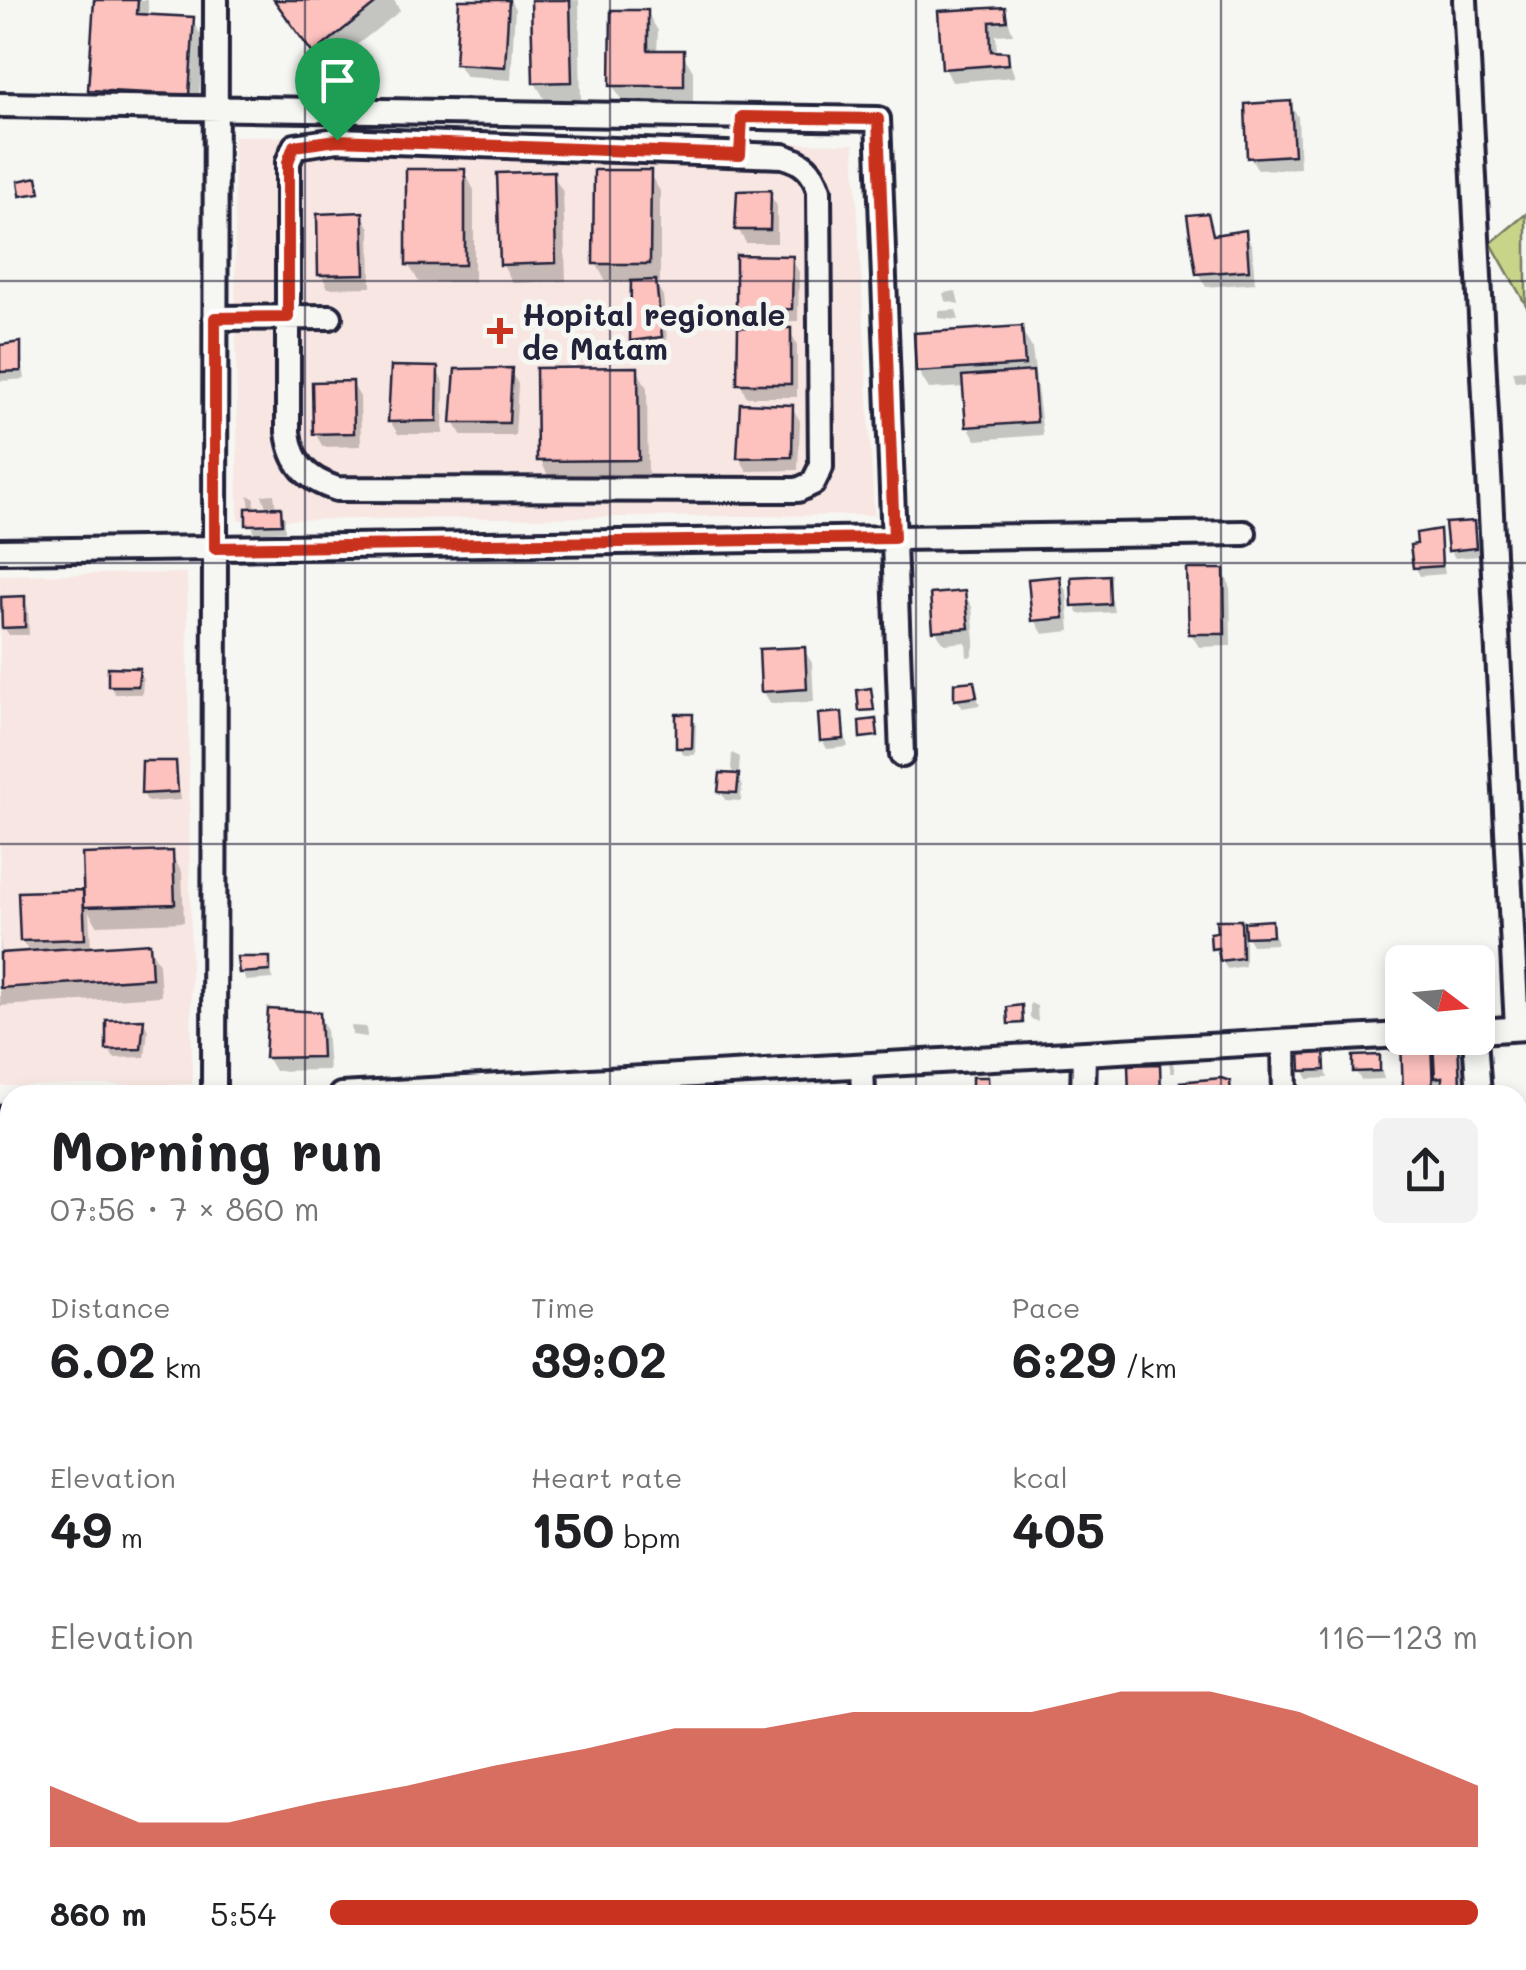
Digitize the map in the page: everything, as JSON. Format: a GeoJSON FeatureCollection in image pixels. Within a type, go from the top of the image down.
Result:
{"type":"FeatureCollection","features":[{"type":"Feature","properties":{"kind":"street"},"geometry":{"type":"LineString","coordinates":[[214,1085],[216,0]]}},
{"type":"Feature","properties":{"kind":"street"},"geometry":{"type":"LineString","coordinates":[[1465,0],[1521,1028],[1495,1031]]}},
{"type":"Feature","properties":{"kind":"street"},"geometry":{"type":"LineString","coordinates":[[0,105],[878,119],[902,755]]}},
{"type":"Feature","properties":{"kind":"street"},"geometry":{"type":"LineString","coordinates":[[740,155],[742,117]]}},
{"type":"Feature","properties":{"kind":"street"},"geometry":{"type":"LineString","coordinates":[[337,140],[740,155],[801,162],[814,174],[819,190],[821,467],[813,483],[798,490],[336,490],[314,481],[291,454],[288,317],[288,162],[294,146],[337,140]]}},
{"type":"Feature","properties":{"kind":"street"},"geometry":{"type":"LineString","coordinates":[[215,318],[330,317]]}},
{"type":"Feature","properties":{"kind":"street"},"geometry":{"type":"LineString","coordinates":[[0,551],[1244,533]]}},
{"type":"Feature","properties":{"kind":"street"},"geometry":{"type":"LineString","coordinates":[[674,1085],[862,1066],[1385,1036]]}},
{"type":"Feature","properties":{"kind":"street"},"geometry":{"type":"LineString","coordinates":[[1284,1042],[1285,1085]]}},
{"type":"Feature","properties":{"kind":"street"},"geometry":{"type":"LineString","coordinates":[[1084,1054],[1084,1085]]}},
{"type":"Feature","properties":{"kind":"street"},"geometry":{"type":"LineString","coordinates":[[1477,1055],[1478,1085]]}},
{"type":"Feature","properties":{"kind":"street"},"geometry":{"type":"LineString","coordinates":[[862,1066],[863,1085]]}},
{"type":"Feature","properties":{"kind":"shaded area"},"geometry":{"type":"Polygon","coordinates":[[[234,136],[854,144],[874,515],[238,520],[234,136]]]}},
{"type":"Feature","properties":{"kind":"shaded area"},"geometry":{"type":"Polygon","coordinates":[[[187,573],[192,1084],[0,1085],[0,575],[187,573]]]}},
{"type":"Feature","properties":{"kind":"green space"},"geometry":{"type":"Polygon","coordinates":[[[1526,214],[1526,305],[1491,243],[1526,214]]]}},
{"type":"Feature","properties":{"kind":"building"},"geometry":{"type":"Polygon","coordinates":[[[94,0],[138,0],[137,14],[194,17],[189,95],[88,90],[94,0]]]}},
{"type":"Feature","properties":{"kind":"building"},"geometry":{"type":"Polygon","coordinates":[[[274,0],[380,0],[313,54],[274,0]]]}},
{"type":"Feature","properties":{"kind":"building"},"geometry":{"type":"Polygon","coordinates":[[[459,0],[509,0],[505,67],[455,64],[459,0]]]}},
{"type":"Feature","properties":{"kind":"building"},"geometry":{"type":"Polygon","coordinates":[[[531,0],[570,0],[572,82],[533,83],[531,0]]]}},
{"type":"Feature","properties":{"kind":"building"},"geometry":{"type":"Polygon","coordinates":[[[1005,7],[1007,21],[990,22],[991,51],[1008,52],[1009,64],[942,69],[938,11],[1005,7]]]}},
{"type":"Feature","properties":{"kind":"building"},"geometry":{"type":"Polygon","coordinates":[[[611,10],[648,10],[648,50],[684,50],[684,86],[610,86],[611,10]]]}},
{"type":"Feature","properties":{"kind":"building"},"geometry":{"type":"Polygon","coordinates":[[[1291,101],[1294,155],[1247,158],[1245,104],[1291,101]]]}},
{"type":"Feature","properties":{"kind":"building"},"geometry":{"type":"Polygon","coordinates":[[[406,169],[465,169],[465,265],[406,265],[406,169]]]}},
{"type":"Feature","properties":{"kind":"building"},"geometry":{"type":"Polygon","coordinates":[[[594,170],[651,170],[650,264],[593,264],[594,170]]]}},
{"type":"Feature","properties":{"kind":"building"},"geometry":{"type":"Polygon","coordinates":[[[554,171],[556,263],[500,265],[497,173],[554,171]]]}},
{"type":"Feature","properties":{"kind":"building"},"geometry":{"type":"Polygon","coordinates":[[[37,177],[40,193],[20,196],[18,181],[37,177]]]}},
{"type":"Feature","properties":{"kind":"building"},"geometry":{"type":"Polygon","coordinates":[[[771,190],[770,230],[735,230],[737,191],[771,190]]]}},
{"type":"Feature","properties":{"kind":"building"},"geometry":{"type":"Polygon","coordinates":[[[363,212],[365,274],[318,275],[317,214],[363,212]]]}},
{"type":"Feature","properties":{"kind":"building"},"geometry":{"type":"Polygon","coordinates":[[[1208,213],[1213,235],[1246,230],[1249,270],[1196,274],[1187,215],[1208,213]]]}},
{"type":"Feature","properties":{"kind":"building"},"geometry":{"type":"Polygon","coordinates":[[[736,255],[793,256],[792,309],[736,310],[736,255]]]}},
{"type":"Feature","properties":{"kind":"building"},"geometry":{"type":"Polygon","coordinates":[[[656,280],[662,337],[630,341],[631,281],[656,280]]]}},
{"type":"Feature","properties":{"kind":"building"},"geometry":{"type":"Polygon","coordinates":[[[1022,326],[1025,365],[916,372],[914,333],[1022,326]]]}},
{"type":"Feature","properties":{"kind":"building"},"geometry":{"type":"Polygon","coordinates":[[[738,327],[791,328],[791,384],[737,384],[738,327]]]}},
{"type":"Feature","properties":{"kind":"building"},"geometry":{"type":"Polygon","coordinates":[[[21,342],[21,371],[0,372],[0,345],[21,342]]]}},
{"type":"Feature","properties":{"kind":"building"},"geometry":{"type":"Polygon","coordinates":[[[391,366],[438,367],[437,421],[388,422],[391,366]]]}},
{"type":"Feature","properties":{"kind":"building"},"geometry":{"type":"Polygon","coordinates":[[[638,367],[639,460],[537,461],[536,368],[638,367]]]}},
{"type":"Feature","properties":{"kind":"building"},"geometry":{"type":"Polygon","coordinates":[[[512,368],[509,423],[451,423],[455,369],[512,368]]]}},
{"type":"Feature","properties":{"kind":"building"},"geometry":{"type":"Polygon","coordinates":[[[1033,371],[1037,422],[966,427],[962,376],[1033,371]]]}},
{"type":"Feature","properties":{"kind":"building"},"geometry":{"type":"Polygon","coordinates":[[[353,381],[354,433],[313,434],[312,382],[353,381]]]}},
{"type":"Feature","properties":{"kind":"building"},"geometry":{"type":"Polygon","coordinates":[[[740,403],[793,405],[792,457],[737,458],[740,403]]]}},
{"type":"Feature","properties":{"kind":"building"},"geometry":{"type":"Polygon","coordinates":[[[281,507],[282,524],[246,525],[246,508],[281,507]]]}},
{"type":"Feature","properties":{"kind":"building"},"geometry":{"type":"Polygon","coordinates":[[[1474,521],[1476,548],[1448,551],[1445,523],[1474,521]]]}},
{"type":"Feature","properties":{"kind":"building"},"geometry":{"type":"Polygon","coordinates":[[[1440,529],[1442,566],[1413,568],[1410,545],[1417,544],[1416,533],[1440,529]]]}},
{"type":"Feature","properties":{"kind":"building"},"geometry":{"type":"Polygon","coordinates":[[[1187,569],[1224,569],[1225,634],[1189,634],[1187,569]]]}},
{"type":"Feature","properties":{"kind":"building"},"geometry":{"type":"Polygon","coordinates":[[[1109,575],[1110,604],[1072,606],[1071,577],[1109,575]]]}},
{"type":"Feature","properties":{"kind":"building"},"geometry":{"type":"Polygon","coordinates":[[[1060,576],[1064,618],[1032,621],[1028,579],[1060,576]]]}},
{"type":"Feature","properties":{"kind":"building"},"geometry":{"type":"Polygon","coordinates":[[[965,591],[969,628],[933,631],[930,594],[965,591]]]}},
{"type":"Feature","properties":{"kind":"building"},"geometry":{"type":"Polygon","coordinates":[[[25,596],[25,627],[2,628],[1,597],[25,596]]]}},
{"type":"Feature","properties":{"kind":"building"},"geometry":{"type":"Polygon","coordinates":[[[805,647],[807,689],[761,692],[759,649],[805,647]]]}},
{"type":"Feature","properties":{"kind":"building"},"geometry":{"type":"Polygon","coordinates":[[[108,667],[140,668],[138,686],[108,686],[108,667]]]}},
{"type":"Feature","properties":{"kind":"building"},"geometry":{"type":"Polygon","coordinates":[[[974,681],[977,697],[954,700],[954,683],[974,681]]]}},
{"type":"Feature","properties":{"kind":"building"},"geometry":{"type":"Polygon","coordinates":[[[871,688],[874,710],[859,711],[857,690],[871,688]]]}},
{"type":"Feature","properties":{"kind":"building"},"geometry":{"type":"Polygon","coordinates":[[[842,712],[844,739],[820,741],[818,714],[842,712]]]}},
{"type":"Feature","properties":{"kind":"building"},"geometry":{"type":"Polygon","coordinates":[[[676,714],[693,714],[692,748],[676,748],[676,714]]]}},
{"type":"Feature","properties":{"kind":"building"},"geometry":{"type":"Polygon","coordinates":[[[876,719],[878,736],[860,738],[859,721],[876,719]]]}},
{"type":"Feature","properties":{"kind":"building"},"geometry":{"type":"Polygon","coordinates":[[[142,761],[176,761],[178,792],[141,794],[142,761]]]}},
{"type":"Feature","properties":{"kind":"building"},"geometry":{"type":"Polygon","coordinates":[[[720,773],[739,774],[737,793],[718,792],[720,773]]]}},
{"type":"Feature","properties":{"kind":"building"},"geometry":{"type":"Polygon","coordinates":[[[173,851],[175,904],[84,907],[82,854],[173,851]]]}},
{"type":"Feature","properties":{"kind":"building"},"geometry":{"type":"Polygon","coordinates":[[[83,890],[85,939],[20,941],[18,892],[83,890]]]}},
{"type":"Feature","properties":{"kind":"building"},"geometry":{"type":"Polygon","coordinates":[[[1216,920],[1241,920],[1242,958],[1220,961],[1218,948],[1211,949],[1210,933],[1217,932],[1216,920]]]}},
{"type":"Feature","properties":{"kind":"building"},"geometry":{"type":"Polygon","coordinates":[[[1272,920],[1273,936],[1245,937],[1244,922],[1272,920]]]}},
{"type":"Feature","properties":{"kind":"building"},"geometry":{"type":"Polygon","coordinates":[[[150,943],[152,978],[0,988],[0,953],[150,943]]]}},
{"type":"Feature","properties":{"kind":"building"},"geometry":{"type":"Polygon","coordinates":[[[237,957],[270,957],[270,971],[239,973],[237,957]]]}},
{"type":"Feature","properties":{"kind":"building"},"geometry":{"type":"Polygon","coordinates":[[[1022,1005],[1023,1023],[1008,1024],[1007,1007],[1022,1005]]]}},
{"type":"Feature","properties":{"kind":"building"},"geometry":{"type":"Polygon","coordinates":[[[268,1009],[320,1012],[322,1057],[265,1058],[268,1009]]]}},
{"type":"Feature","properties":{"kind":"building"},"geometry":{"type":"Polygon","coordinates":[[[144,1019],[141,1049],[106,1050],[106,1020],[144,1019]]]}},
{"type":"Feature","properties":{"kind":"building"},"geometry":{"type":"Polygon","coordinates":[[[1324,1049],[1325,1070],[1301,1071],[1300,1050],[1324,1049]]]}},
{"type":"Feature","properties":{"kind":"building"},"geometry":{"type":"Polygon","coordinates":[[[1380,1055],[1380,1071],[1353,1072],[1353,1056],[1380,1055]]]}},
{"type":"Feature","properties":{"kind":"building"},"geometry":{"type":"Polygon","coordinates":[[[1402,1055],[1432,1055],[1433,1085],[1403,1085],[1402,1055]]]}},
{"type":"Feature","properties":{"kind":"building"},"geometry":{"type":"Polygon","coordinates":[[[1434,1055],[1459,1055],[1460,1085],[1442,1085],[1442,1077],[1435,1078],[1434,1055]]]}},
{"type":"Feature","properties":{"kind":"building"},"geometry":{"type":"Polygon","coordinates":[[[1160,1064],[1161,1085],[1129,1085],[1128,1065],[1160,1064]]]}},
{"type":"Feature","properties":{"kind":"building"},"geometry":{"type":"Polygon","coordinates":[[[972,1077],[988,1077],[988,1085],[972,1085],[972,1077]]]}},
{"type":"Feature","properties":{"kind":"building"},"geometry":{"type":"Polygon","coordinates":[[[1221,1078],[1230,1081],[1230,1085],[1180,1085],[1221,1078]]]}},
{"type":"Feature","properties":{"kind":"place","name":"Hopital regionale de Matam"},"geometry":{"type":"Point","coordinates":[500,331]}},
{"type":"Feature","properties":{"kind":"route"},"geometry":{"type":"LineString","coordinates":[[742,117],[878,119],[894,538],[215,548],[215,318],[288,317],[288,162],[294,146],[337,140],[740,155],[742,117]]}}]}
